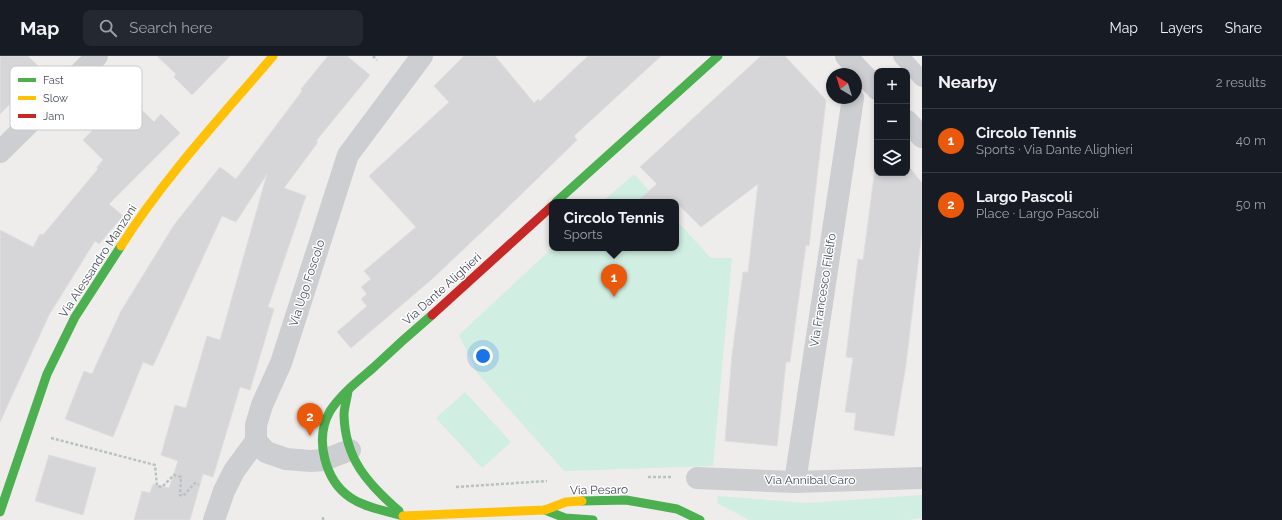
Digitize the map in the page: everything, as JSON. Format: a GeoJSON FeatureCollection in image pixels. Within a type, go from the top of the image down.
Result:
{"type":"FeatureCollection","features":[{"type":"Feature","properties":{"kind":"street"},"geometry":{"type":"LineString","coordinates":[[87,66],[97,56]]}},
{"type":"Feature","properties":{"kind":"street","name":"Via Alessandro Manzoni"},"geometry":{"type":"LineString","coordinates":[[0,512],[47,374],[75,317],[134,226],[184,161],[273,56]]}},
{"type":"Feature","properties":{"kind":"street","name":"Via Ugo Foscolo"},"geometry":{"type":"LineString","coordinates":[[256,441],[256,425],[262,405],[281,363],[348,156],[422,56]]}},
{"type":"Feature","properties":{"kind":"street"},"geometry":{"type":"LineString","coordinates":[[559,199],[718,56]]}},
{"type":"Feature","properties":{"kind":"street"},"geometry":{"type":"LineString","coordinates":[[846,56],[866,83]]}},
{"type":"Feature","properties":{"kind":"street","name":"Via Francesco Filelfo"},"geometry":{"type":"LineString","coordinates":[[795,482],[852,104]]}},
{"type":"Feature","properties":{"kind":"street"},"geometry":{"type":"LineString","coordinates":[[910,124],[922,137]]}},
{"type":"Feature","properties":{"kind":"street"},"geometry":{"type":"LineString","coordinates":[[0,152],[22,130]]}},
{"type":"Feature","properties":{"kind":"street","name":"Via Dante Alighieri"},"geometry":{"type":"LineString","coordinates":[[324,460],[323,433],[330,412],[348,390],[549,209]]}},
{"type":"Feature","properties":{"kind":"street"},"geometry":{"type":"LineString","coordinates":[[348,390],[344,415],[350,450],[356,464],[374,490],[404,516]]}},
{"type":"Feature","properties":{"kind":"street"},"geometry":{"type":"LineString","coordinates":[[214,520],[224,491],[234,471],[256,441],[266,452],[286,459],[311,461],[324,460],[350,450]]}},
{"type":"Feature","properties":{"kind":"street","name":"Via Pesaro"},"geometry":{"type":"LineString","coordinates":[[324,460],[332,478],[351,498],[372,507],[404,516],[545,510],[566,502],[626,500],[677,509],[700,520]]}},
{"type":"Feature","properties":{"kind":"street","name":"Via Annibal Caro"},"geometry":{"type":"LineString","coordinates":[[697,478],[795,482],[922,478]]}},
{"type":"Feature","properties":{"kind":"street","name":"Via Pesaro"},"geometry":{"type":"LineString","coordinates":[[545,510],[565,518],[593,520]]}},
{"type":"Feature","properties":{"kind":"lane"},"geometry":{"type":"LineString","coordinates":[[901,56],[922,79]]}},
{"type":"Feature","properties":{"kind":"path"},"geometry":{"type":"LineString","coordinates":[[373,56],[377,60]]}},
{"type":"Feature","properties":{"kind":"path"},"geometry":{"type":"LineString","coordinates":[[27,432],[155,464],[157,486],[162,487],[174,475],[181,477],[180,495],[183,496],[195,483],[198,485]]}},
{"type":"Feature","properties":{"kind":"path"},"geometry":{"type":"LineString","coordinates":[[646,477],[697,478]]}},
{"type":"Feature","properties":{"kind":"path"},"geometry":{"type":"LineString","coordinates":[[449,487],[552,481]]}},
{"type":"Feature","properties":{"kind":"green space"},"geometry":{"type":"Polygon","coordinates":[[[634,174],[656,199],[605,199],[634,174]]]}},
{"type":"Feature","properties":{"kind":"green space"},"geometry":{"type":"Polygon","coordinates":[[[679,223],[711,258],[732,258],[713,466],[564,471],[477,373],[459,335],[549,251],[679,251],[679,223]]]}},
{"type":"Feature","properties":{"kind":"green space"},"geometry":{"type":"Polygon","coordinates":[[[465,392],[511,442],[482,468],[436,418],[465,392]]]}},
{"type":"Feature","properties":{"kind":"green space"},"geometry":{"type":"Polygon","coordinates":[[[922,495],[922,518],[908,520],[749,520],[717,503],[718,496],[807,503],[922,495]]]}},
{"type":"Feature","properties":{"kind":"building"},"geometry":{"type":"Polygon","coordinates":[[[0,56],[28,56],[38,66],[10,66],[10,104],[0,114],[0,56]]]}},
{"type":"Feature","properties":{"kind":"building"},"geometry":{"type":"Polygon","coordinates":[[[157,56],[230,56],[192,95],[174,77],[176,74],[157,56]]]}},
{"type":"Feature","properties":{"kind":"building"},"geometry":{"type":"Polygon","coordinates":[[[328,56],[347,56],[370,75],[316,141],[318,142],[284,188],[306,196],[268,307],[274,309],[250,390],[240,387],[213,477],[203,474],[190,520],[134,520],[142,491],[150,493],[153,484],[169,488],[178,461],[161,455],[175,405],[186,408],[207,336],[220,340],[267,174],[236,222],[222,216],[153,366],[143,362],[113,437],[65,419],[84,371],[92,374],[121,311],[174,225],[220,167],[236,179],[302,91],[301,89],[328,56]]]}},
{"type":"Feature","properties":{"kind":"building"},"geometry":{"type":"Polygon","coordinates":[[[464,56],[495,56],[534,103],[538,99],[540,101],[588,56],[661,56],[574,136],[577,140],[431,280],[351,348],[337,332],[367,306],[361,299],[367,294],[361,287],[371,279],[364,271],[416,227],[369,176],[449,102],[434,86],[464,56]]]}},
{"type":"Feature","properties":{"kind":"building"},"geometry":{"type":"Polygon","coordinates":[[[761,56],[785,56],[826,100],[809,246],[806,245],[790,362],[786,362],[777,446],[725,441],[732,355],[743,272],[748,272],[758,184],[701,227],[679,205],[679,199],[640,199],[657,184],[640,167],[761,56]]]}},
{"type":"Feature","properties":{"kind":"building"},"geometry":{"type":"Polygon","coordinates":[[[142,110],[154,122],[161,114],[180,133],[109,204],[123,216],[99,244],[95,241],[49,315],[0,422],[0,230],[33,247],[40,234],[43,235],[98,169],[97,167],[103,160],[83,140],[93,130],[142,130],[142,110]]]}},
{"type":"Feature","properties":{"kind":"building"},"geometry":{"type":"Polygon","coordinates":[[[910,168],[922,183],[922,231],[906,364],[894,436],[854,430],[856,413],[845,412],[853,358],[846,357],[858,259],[863,260],[874,176],[910,176],[910,168]]]}},
{"type":"Feature","properties":{"kind":"building"},"geometry":{"type":"Polygon","coordinates":[[[49,455],[96,468],[83,515],[35,501],[49,455]]]}},
{"type":"Feature","properties":{"kind":"traffic: fast"},"geometry":{"type":"LineString","coordinates":[[559,199],[718,56]]}},
{"type":"Feature","properties":{"kind":"traffic: fast"},"geometry":{"type":"LineString","coordinates":[[0,512],[47,374],[75,317],[121,246]]}},
{"type":"Feature","properties":{"kind":"traffic: fast"},"geometry":{"type":"LineString","coordinates":[[403,516],[363,504],[351,498],[342,491],[334,481],[325,459],[323,434],[325,422],[330,411],[344,393],[432,315]]}},
{"type":"Feature","properties":{"kind":"traffic: fast"},"geometry":{"type":"LineString","coordinates":[[348,391],[344,409],[345,431],[354,458],[360,469],[377,491],[399,511]]}},
{"type":"Feature","properties":{"kind":"traffic: fast"},"geometry":{"type":"LineString","coordinates":[[582,501],[626,500],[677,509],[700,520]]}},
{"type":"Feature","properties":{"kind":"traffic: fast"},"geometry":{"type":"LineString","coordinates":[[545,510],[565,518],[593,520]]}},
{"type":"Feature","properties":{"kind":"traffic: slow"},"geometry":{"type":"LineString","coordinates":[[121,246],[174,172],[273,56]]}},
{"type":"Feature","properties":{"kind":"traffic: slow"},"geometry":{"type":"LineString","coordinates":[[403,516],[545,510],[566,502],[582,501]]}},
{"type":"Feature","properties":{"kind":"traffic: jam"},"geometry":{"type":"LineString","coordinates":[[432,315],[549,209]]}},
{"type":"Feature","properties":{"kind":"place","name":"Circolo Tennis"},"geometry":{"type":"Point","coordinates":[614,297]}},
{"type":"Feature","properties":{"kind":"place","name":"Largo Pascoli"},"geometry":{"type":"Point","coordinates":[310,436]}}]}
